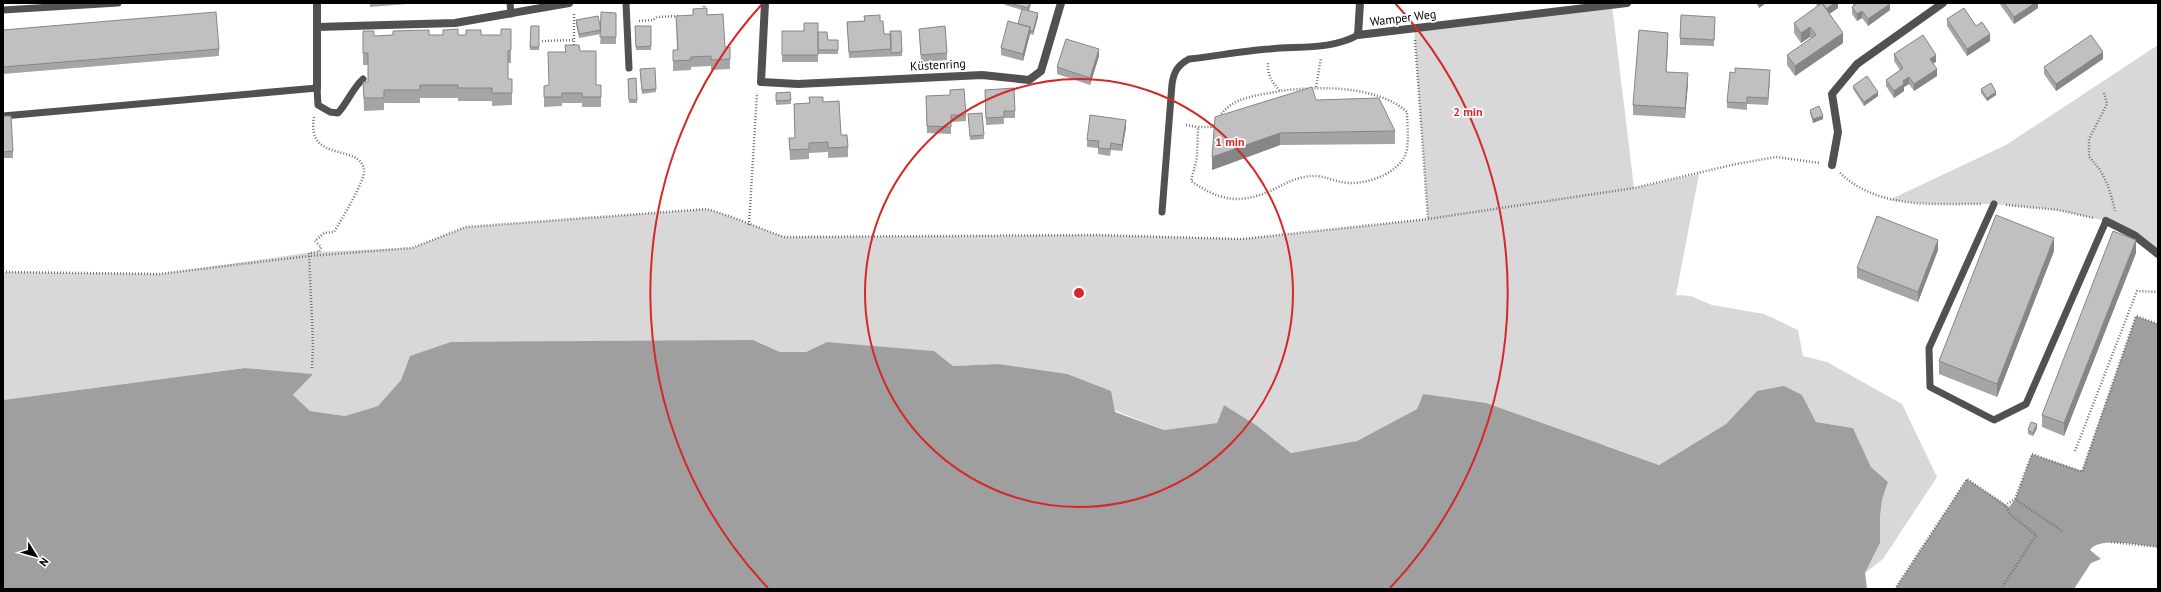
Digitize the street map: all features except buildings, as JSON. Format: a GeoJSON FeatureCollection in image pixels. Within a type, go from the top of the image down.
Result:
{"type":"FeatureCollection","features":[{"type":"Feature","properties":{"kind":"street"},"geometry":{"type":"LineString","coordinates":[[317,3],[317,88]]}},
{"type":"Feature","properties":{"kind":"street"},"geometry":{"type":"LineString","coordinates":[[317,27],[454,23],[569,3]]}},
{"type":"Feature","properties":{"kind":"street"},"geometry":{"type":"LineString","coordinates":[[762,82],[765,3]]}},
{"type":"Feature","properties":{"kind":"street","name":"Küstenring"},"geometry":{"type":"LineString","coordinates":[[762,82],[798,84],[982,75],[1029,80],[1041,71],[1061,3]]}},
{"type":"Feature","properties":{"kind":"street","name":"Wamper Weg"},"geometry":{"type":"LineString","coordinates":[[1360,3],[1358,35],[1627,3]]}},
{"type":"Feature","properties":{"kind":"street"},"geometry":{"type":"LineString","coordinates":[[1832,165],[1838,132],[1832,94],[1857,64],[1943,3]]}},
{"type":"Feature","properties":{"kind":"street"},"geometry":{"type":"LineString","coordinates":[[2110,223],[2134,235],[2158,254]]}},
{"type":"Feature","properties":{"kind":"lane"},"geometry":{"type":"LineString","coordinates":[[3,10],[118,3]]}},
{"type":"Feature","properties":{"kind":"lane"},"geometry":{"type":"LineString","coordinates":[[510,3],[511,14]]}},
{"type":"Feature","properties":{"kind":"lane"},"geometry":{"type":"LineString","coordinates":[[626,3],[629,68]]}},
{"type":"Feature","properties":{"kind":"lane"},"geometry":{"type":"LineString","coordinates":[[1162,212],[1174,73],[1180,63],[1189,59],[1268,49],[1322,46],[1347,41],[1358,35]]}},
{"type":"Feature","properties":{"kind":"lane"},"geometry":{"type":"LineString","coordinates":[[3,116],[317,88],[318,105],[330,112],[338,113],[346,104],[353,88],[363,79]]}},
{"type":"Feature","properties":{"kind":"lane"},"geometry":{"type":"LineString","coordinates":[[1994,204],[1929,348],[1930,387],[1994,420],[2026,404],[2110,223]]}},
{"type":"Feature","properties":{"kind":"path"},"geometry":{"type":"LineString","coordinates":[[704,3],[704,15]]}},
{"type":"Feature","properties":{"kind":"path"},"geometry":{"type":"LineString","coordinates":[[574,10],[574,48]]}},
{"type":"Feature","properties":{"kind":"path"},"geometry":{"type":"LineString","coordinates":[[627,22],[653,20],[657,17],[680,16]]}},
{"type":"Feature","properties":{"kind":"path"},"geometry":{"type":"LineString","coordinates":[[1414,29],[1428,219]]}},
{"type":"Feature","properties":{"kind":"path"},"geometry":{"type":"LineString","coordinates":[[542,41],[574,40]]}},
{"type":"Feature","properties":{"kind":"path"},"geometry":{"type":"LineString","coordinates":[[1316,87],[1322,46]]}},
{"type":"Feature","properties":{"kind":"path"},"geometry":{"type":"LineString","coordinates":[[1268,49],[1267,71],[1271,81],[1280,91]]}},
{"type":"Feature","properties":{"kind":"path"},"geometry":{"type":"LineString","coordinates":[[749,225],[757,93],[762,82]]}},
{"type":"Feature","properties":{"kind":"path"},"geometry":{"type":"LineString","coordinates":[[1186,125],[1198,127],[1215,125],[1223,110],[1229,104],[1245,98],[1280,91],[1316,87],[1380,95],[1397,103],[1407,112],[1407,149],[1402,161],[1382,176],[1366,182],[1348,183],[1317,175],[1288,182],[1246,199],[1227,198],[1206,192],[1191,180],[1197,158],[1198,127]]}},
{"type":"Feature","properties":{"kind":"path"},"geometry":{"type":"LineString","coordinates":[[3,272],[159,274],[309,256],[412,248],[466,227],[706,209],[727,214],[749,225],[784,237],[1097,235],[1242,239],[1428,219],[1634,188],[1736,164],[1776,158],[1832,165],[1849,181],[1871,195],[1889,200],[1934,204],[1994,204],[2058,210],[2110,223],[2115,212],[2109,186],[2098,166],[2089,157],[2089,139],[2107,104],[2104,93]]}},
{"type":"Feature","properties":{"kind":"path"},"geometry":{"type":"LineString","coordinates":[[312,368],[313,336],[310,252],[317,253],[322,249],[315,241],[324,233],[334,232],[361,181],[364,172],[361,162],[354,156],[328,151],[318,142],[314,134],[314,119],[318,105]]}},
{"type":"Feature","properties":{"kind":"path"},"geometry":{"type":"LineString","coordinates":[[2075,452],[2137,291],[2158,292]]}},
{"type":"Feature","properties":{"kind":"path"},"geometry":{"type":"LineString","coordinates":[[2005,505],[2015,499],[2032,454],[2082,472],[2136,316],[2158,324]]}},
{"type":"Feature","properties":{"kind":"path"},"geometry":{"type":"LineString","coordinates":[[1895,589],[1968,479],[2005,505],[2010,514],[2036,535],[2001,589]]}},
{"type":"Feature","properties":{"kind":"path"},"geometry":{"type":"LineString","coordinates":[[2015,499],[2062,531]]}},
{"type":"Feature","properties":{"kind":"path"},"geometry":{"type":"LineString","coordinates":[[2111,542],[2158,547]]}},
{"type":"Feature","properties":{"kind":"shaded area"},"geometry":{"type":"Polygon","coordinates":[[[1612,5],[1634,188],[1699,174],[1676,295],[1691,296],[1712,305],[1764,314],[1798,330],[1803,356],[1827,362],[1902,404],[1937,477],[1883,559],[1865,573],[1880,543],[1880,517],[1882,500],[1888,482],[1871,467],[1853,428],[1816,422],[1802,395],[1757,391],[1726,424],[1659,465],[1607,446],[1423,394],[1417,409],[1357,441],[1291,453],[1256,425],[1224,405],[1217,423],[1164,430],[998,364],[953,366],[933,351],[827,342],[806,352],[780,352],[753,340],[410,356],[401,380],[378,406],[345,416],[310,411],[293,395],[312,374],[245,368],[3,400],[3,272],[159,274],[313,252],[412,248],[466,227],[706,209],[784,237],[1097,235],[1242,239],[1428,219],[1414,29],[1612,5]]]}},
{"type":"Feature","properties":{"kind":"shaded area"},"geometry":{"type":"Polygon","coordinates":[[[2158,45],[2158,255],[2106,221],[2058,210],[1994,204],[1934,204],[1889,200],[2006,145],[2158,45]]]}},
{"type":"Feature","properties":{"kind":"shaded area"},"geometry":{"type":"Polygon","coordinates":[[[2136,316],[2158,324],[2158,547],[2121,543],[2102,543],[2095,546],[2090,550],[2101,559],[2091,563],[2074,589],[1895,589],[1967,479],[2009,507],[2015,499],[2032,454],[2082,471],[2136,316]]]}},
{"type":"Feature","properties":{"kind":"shaded area"},"geometry":{"type":"Polygon","coordinates":[[[753,340],[780,352],[806,352],[827,342],[934,351],[953,366],[998,364],[1067,374],[1111,391],[1115,412],[1164,430],[1217,423],[1224,405],[1256,425],[1291,453],[1357,441],[1417,409],[1423,394],[1486,403],[1659,465],[1726,424],[1757,391],[1784,386],[1802,395],[1816,422],[1853,428],[1871,467],[1888,482],[1882,500],[1880,517],[1880,543],[1865,573],[1867,589],[3,589],[3,400],[245,368],[313,374],[293,395],[310,411],[345,416],[378,406],[401,380],[410,356],[451,342],[753,340]]]}}]}
